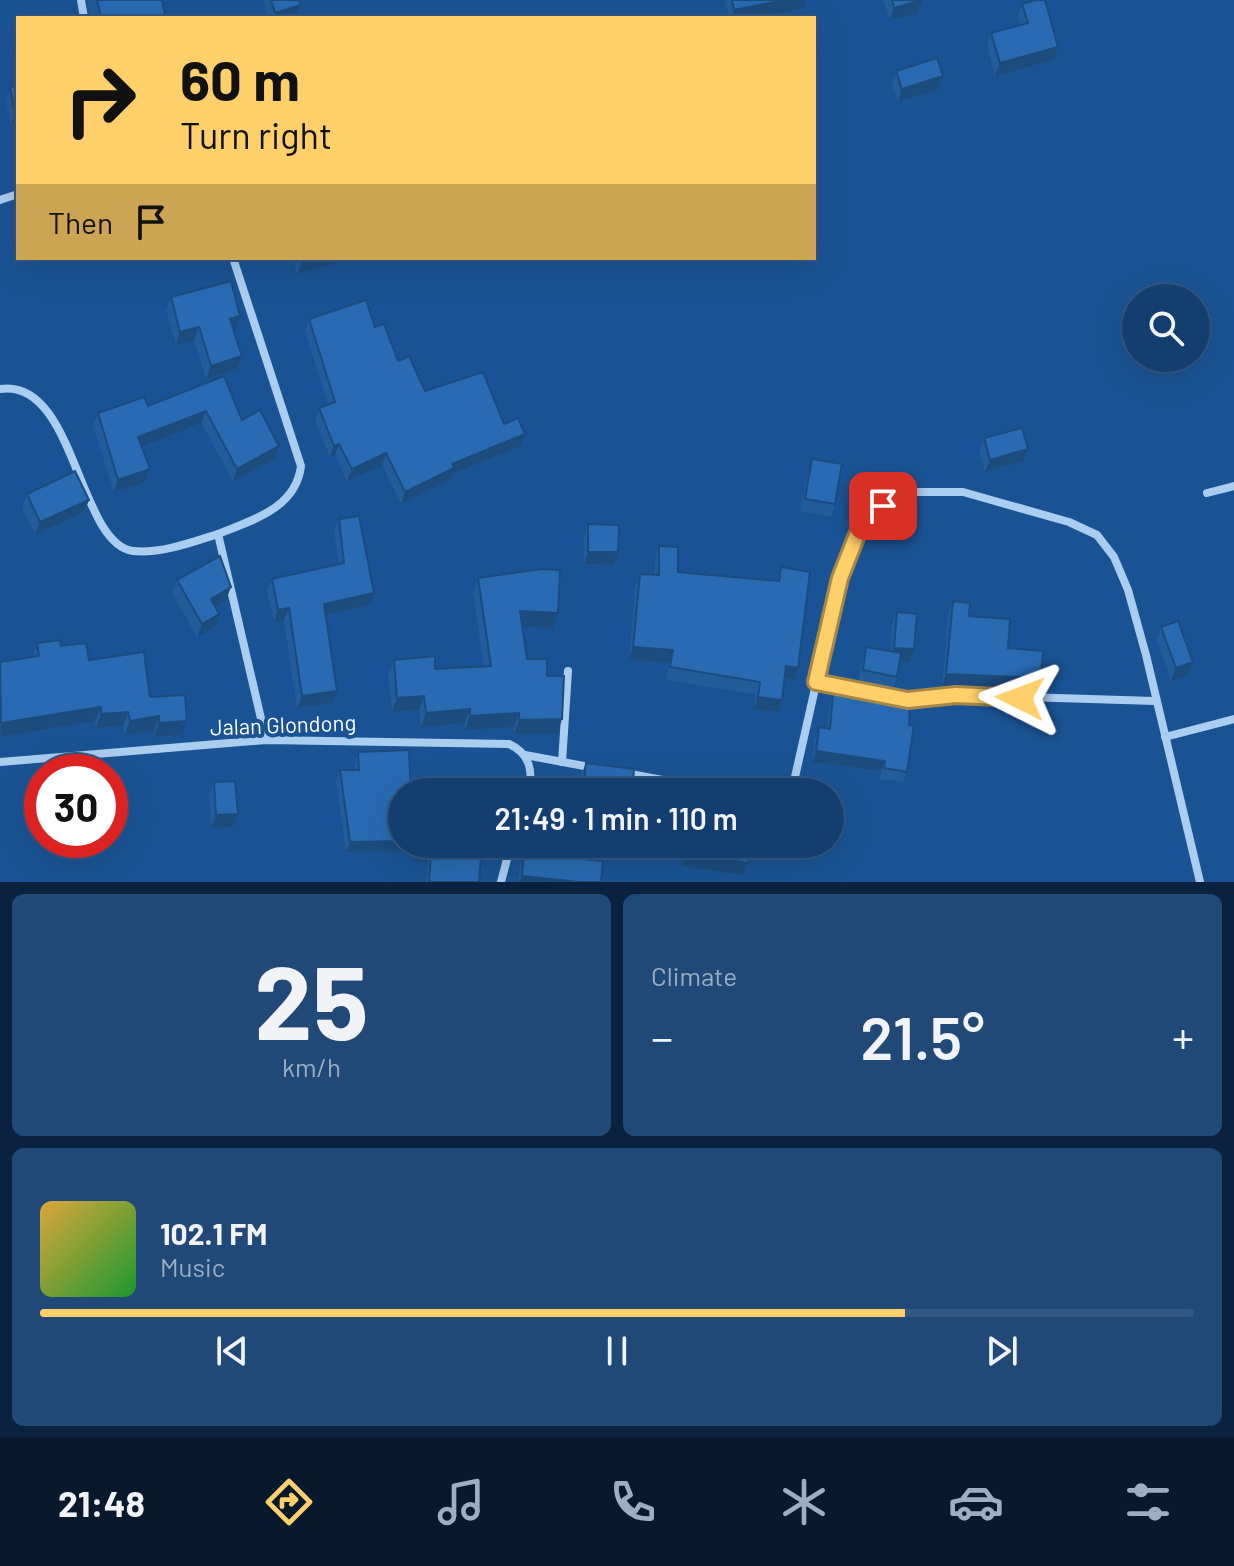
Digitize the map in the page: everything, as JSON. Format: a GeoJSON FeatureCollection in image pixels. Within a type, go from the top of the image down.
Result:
{"type":"FeatureCollection","features":[{"type":"Feature","properties":{"kind":"street"},"geometry":{"type":"LineString","coordinates":[[0,389],[11,387],[29,393],[43,406],[55,424],[103,524],[120,546],[134,551],[218,534],[281,504],[299,481],[301,466],[234,260]]}},
{"type":"Feature","properties":{"kind":"street"},"geometry":{"type":"LineString","coordinates":[[1207,493],[1234,486]]}},
{"type":"Feature","properties":{"kind":"street"},"geometry":{"type":"LineString","coordinates":[[794,778],[840,578],[857,535],[883,506],[911,492],[963,492],[1069,522],[1097,535],[1114,557],[1128,590],[1200,882]]}},
{"type":"Feature","properties":{"kind":"street"},"geometry":{"type":"LineString","coordinates":[[218,534],[266,740]]}},
{"type":"Feature","properties":{"kind":"street"},"geometry":{"type":"LineString","coordinates":[[562,762],[568,671]]}},
{"type":"Feature","properties":{"kind":"street"},"geometry":{"type":"LineString","coordinates":[[816,682],[908,700],[956,695],[1155,701]]}},
{"type":"Feature","properties":{"kind":"street"},"geometry":{"type":"LineString","coordinates":[[1165,737],[1234,719]]}},
{"type":"Feature","properties":{"kind":"street","name":"Jalan Glondong"},"geometry":{"type":"LineString","coordinates":[[0,762],[266,740],[509,744],[525,755],[650,778]]}},
{"type":"Feature","properties":{"kind":"street"},"geometry":{"type":"LineString","coordinates":[[525,755],[531,768],[530,778]]}},
{"type":"Feature","properties":{"kind":"street"},"geometry":{"type":"LineString","coordinates":[[501,882],[507,858]]}},
{"type":"Feature","properties":{"kind":"building"},"geometry":{"type":"Polygon","coordinates":[[[97,0],[162,0],[166,16],[101,16],[97,0]]]}},
{"type":"Feature","properties":{"kind":"building"},"geometry":{"type":"Polygon","coordinates":[[[271,0],[299,0],[301,5],[275,13],[271,0]]]}},
{"type":"Feature","properties":{"kind":"building"},"geometry":{"type":"Polygon","coordinates":[[[732,0],[784,0],[734,10],[732,0]]]}},
{"type":"Feature","properties":{"kind":"building"},"geometry":{"type":"Polygon","coordinates":[[[892,0],[922,0],[894,8],[892,0]]]}},
{"type":"Feature","properties":{"kind":"building"},"geometry":{"type":"Polygon","coordinates":[[[1045,0],[1058,47],[1000,63],[991,33],[1028,23],[1022,4],[1045,0]]]}},
{"type":"Feature","properties":{"kind":"building"},"geometry":{"type":"Polygon","coordinates":[[[937,58],[943,76],[902,89],[896,71],[937,58]]]}},
{"type":"Feature","properties":{"kind":"building"},"geometry":{"type":"Polygon","coordinates":[[[16,86],[15,114],[10,87],[16,86]]]}},
{"type":"Feature","properties":{"kind":"building"},"geometry":{"type":"Polygon","coordinates":[[[231,281],[240,316],[230,319],[242,356],[211,366],[199,327],[180,332],[171,297],[231,281]]]}},
{"type":"Feature","properties":{"kind":"building"},"geometry":{"type":"Polygon","coordinates":[[[366,300],[375,327],[384,324],[398,361],[409,356],[425,391],[483,372],[504,424],[518,418],[525,434],[452,464],[454,468],[405,492],[386,453],[352,469],[339,444],[334,446],[319,408],[335,402],[309,319],[366,300]]]}},
{"type":"Feature","properties":{"kind":"building"},"geometry":{"type":"Polygon","coordinates":[[[224,376],[242,420],[260,410],[279,446],[237,469],[206,411],[138,437],[150,469],[118,480],[98,413],[144,397],[148,406],[224,376]]]}},
{"type":"Feature","properties":{"kind":"building"},"geometry":{"type":"Polygon","coordinates":[[[1022,428],[1028,449],[990,460],[984,438],[1022,428]]]}},
{"type":"Feature","properties":{"kind":"building"},"geometry":{"type":"Polygon","coordinates":[[[812,459],[842,464],[835,504],[805,499],[812,459]]]}},
{"type":"Feature","properties":{"kind":"building"},"geometry":{"type":"Polygon","coordinates":[[[75,471],[89,500],[40,522],[27,494],[75,471]]]}},
{"type":"Feature","properties":{"kind":"building"},"geometry":{"type":"Polygon","coordinates":[[[359,516],[374,593],[324,604],[337,691],[302,696],[289,608],[278,610],[272,579],[344,563],[339,519],[359,516]]]}},
{"type":"Feature","properties":{"kind":"building"},"geometry":{"type":"Polygon","coordinates":[[[588,524],[619,525],[618,552],[588,552],[588,524]]]}},
{"type":"Feature","properties":{"kind":"building"},"geometry":{"type":"Polygon","coordinates":[[[659,546],[678,547],[678,572],[779,581],[781,567],[810,572],[798,668],[786,666],[782,700],[758,697],[760,682],[670,667],[673,650],[633,647],[640,574],[659,575],[659,546]]]}},
{"type":"Feature","properties":{"kind":"building"},"geometry":{"type":"Polygon","coordinates":[[[220,556],[231,587],[211,599],[219,614],[202,624],[177,580],[220,556]]]}},
{"type":"Feature","properties":{"kind":"building"},"geometry":{"type":"Polygon","coordinates":[[[542,569],[560,570],[558,613],[520,611],[527,659],[547,659],[547,676],[564,676],[562,719],[519,720],[519,713],[470,716],[470,709],[426,713],[424,696],[397,698],[394,660],[435,656],[435,669],[491,666],[478,578],[542,569]]]}},
{"type":"Feature","properties":{"kind":"building"},"geometry":{"type":"Polygon","coordinates":[[[953,601],[970,603],[969,616],[1010,619],[1008,648],[1043,651],[1041,678],[946,674],[953,601]]]}},
{"type":"Feature","properties":{"kind":"building"},"geometry":{"type":"Polygon","coordinates":[[[897,612],[917,614],[914,649],[894,648],[897,612]]]}},
{"type":"Feature","properties":{"kind":"building"},"geometry":{"type":"Polygon","coordinates":[[[1178,621],[1193,662],[1176,668],[1161,627],[1178,621]]]}},
{"type":"Feature","properties":{"kind":"building"},"geometry":{"type":"Polygon","coordinates":[[[60,640],[61,646],[86,643],[89,660],[144,652],[150,697],[185,695],[187,721],[159,723],[159,716],[130,721],[128,712],[101,714],[101,707],[1,723],[0,662],[39,656],[37,643],[60,640]]]}},
{"type":"Feature","properties":{"kind":"building"},"geometry":{"type":"Polygon","coordinates":[[[866,647],[901,653],[897,677],[863,670],[866,647]]]}},
{"type":"Feature","properties":{"kind":"building"},"geometry":{"type":"Polygon","coordinates":[[[860,686],[894,693],[893,699],[910,700],[909,725],[914,725],[907,772],[884,768],[885,761],[816,751],[819,727],[830,729],[833,693],[858,696],[860,686]]]}},
{"type":"Feature","properties":{"kind":"building"},"geometry":{"type":"Polygon","coordinates":[[[409,750],[410,778],[388,778],[388,841],[350,842],[340,770],[359,770],[358,752],[409,750]]]}},
{"type":"Feature","properties":{"kind":"building"},"geometry":{"type":"Polygon","coordinates":[[[586,763],[634,769],[633,778],[584,778],[586,763]]]}},
{"type":"Feature","properties":{"kind":"building"},"geometry":{"type":"Polygon","coordinates":[[[235,781],[238,814],[216,815],[214,782],[235,781]]]}},
{"type":"Feature","properties":{"kind":"building"},"geometry":{"type":"Polygon","coordinates":[[[431,858],[481,858],[479,882],[429,882],[431,858]]]}},
{"type":"Feature","properties":{"kind":"building"},"geometry":{"type":"Polygon","coordinates":[[[524,858],[603,861],[601,882],[522,876],[524,858]]]}},
{"type":"Feature","properties":{"kind":"building"},"geometry":{"type":"Polygon","coordinates":[[[717,858],[748,858],[748,863],[717,858]]]}},
{"type":"Feature","properties":{"kind":"route"},"geometry":{"type":"LineString","coordinates":[[883,506],[857,535],[840,578],[816,682],[908,700],[956,695],[1020,698]]}}]}
